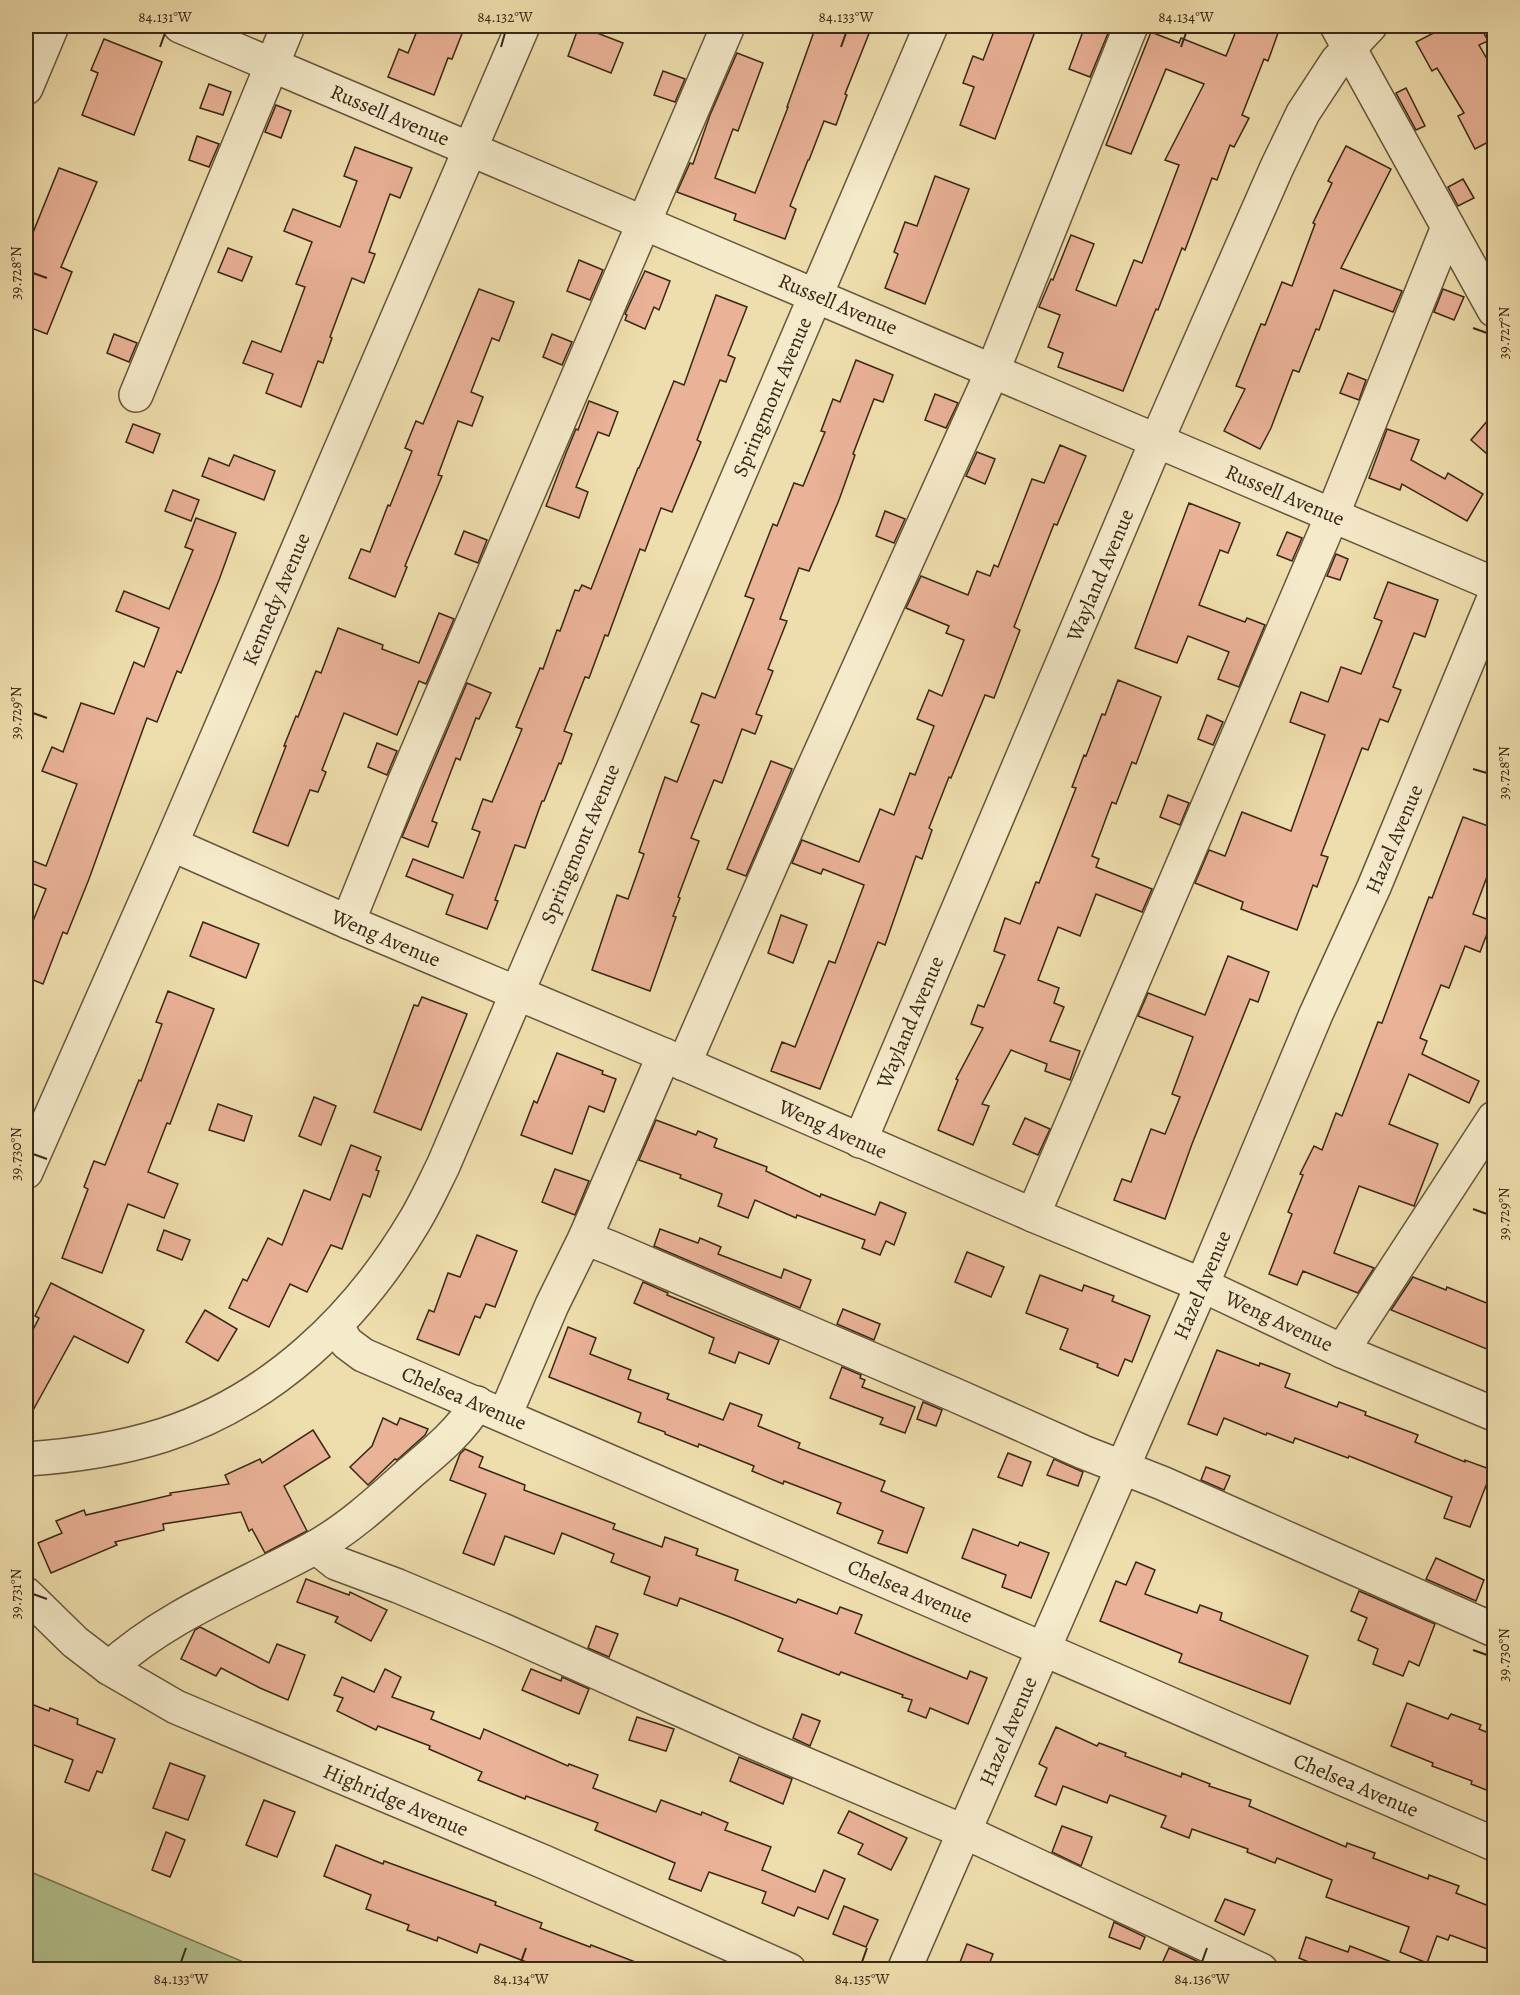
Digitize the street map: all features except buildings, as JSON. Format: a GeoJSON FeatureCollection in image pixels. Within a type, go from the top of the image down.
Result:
{"type":"FeatureCollection","features":[{"type":"Feature","properties":{"kind":"street"},"geometry":{"type":"LineString","coordinates":[[26,88],[52,26]]}},
{"type":"Feature","properties":{"kind":"street","name":"Russell Avenue"},"geometry":{"type":"LineString","coordinates":[[180,26],[1494,584]]}},
{"type":"Feature","properties":{"kind":"street"},"geometry":{"type":"LineString","coordinates":[[136,395],[288,26]]}},
{"type":"Feature","properties":{"kind":"street","name":"Kennedy Avenue"},"geometry":{"type":"LineString","coordinates":[[26,1172],[171,844],[523,26]]}},
{"type":"Feature","properties":{"kind":"street"},"geometry":{"type":"LineString","coordinates":[[348,922],[404,783],[728,26]]}},
{"type":"Feature","properties":{"kind":"street","name":"Springmont Avenue"},"geometry":{"type":"LineString","coordinates":[[26,1460],[116,1447],[164,1435],[210,1417],[252,1394],[297,1361],[336,1326],[383,1270],[415,1221],[443,1166],[931,26]]}},
{"type":"Feature","properties":{"kind":"street"},"geometry":{"type":"LineString","coordinates":[[110,1668],[131,1648],[190,1611],[316,1546],[359,1517],[424,1461],[468,1419],[491,1409],[552,1305],[674,1060],[805,787],[993,370],[1131,26]]}},
{"type":"Feature","properties":{"kind":"street"},"geometry":{"type":"LineString","coordinates":[[1352,33],[1448,227],[1494,310]]}},
{"type":"Feature","properties":{"kind":"street","name":"Wayland Avenue"},"geometry":{"type":"LineString","coordinates":[[860,1141],[1157,440],[1277,167],[1303,113],[1337,61],[1352,33]]}},
{"type":"Feature","properties":{"kind":"street"},"geometry":{"type":"LineString","coordinates":[[1034,1215],[1332,516],[1448,227]]}},
{"type":"Feature","properties":{"kind":"street","name":"Hazel Avenue"},"geometry":{"type":"LineString","coordinates":[[904,1970],[1203,1285],[1316,1014],[1374,887],[1494,598]]}},
{"type":"Feature","properties":{"kind":"street","name":"Weng Avenue"},"geometry":{"type":"LineString","coordinates":[[171,844],[860,1141],[1203,1285],[1342,1351],[1494,1414]]}},
{"type":"Feature","properties":{"kind":"street"},"geometry":{"type":"LineString","coordinates":[[1342,1351],[1494,1118]]}},
{"type":"Feature","properties":{"kind":"street"},"geometry":{"type":"LineString","coordinates":[[585,1238],[955,1395],[1083,1452],[1162,1483],[1494,1630]]}},
{"type":"Feature","properties":{"kind":"street","name":"Chelsea Avenue"},"geometry":{"type":"LineString","coordinates":[[336,1326],[347,1343],[363,1355],[1494,1844]]}},
{"type":"Feature","properties":{"kind":"street"},"geometry":{"type":"LineString","coordinates":[[316,1546],[336,1563],[398,1586],[500,1629],[753,1742],[965,1832],[1262,1970]]}},
{"type":"Feature","properties":{"kind":"street","name":"Highridge Avenue"},"geometry":{"type":"LineString","coordinates":[[26,1593],[75,1642],[110,1668],[176,1707],[533,1858],[789,1970]]}},
{"type":"Feature","properties":{"kind":"green space"},"geometry":{"type":"Polygon","coordinates":[[[26,1870],[260,1969],[26,1969],[26,1870]]]}}]}
